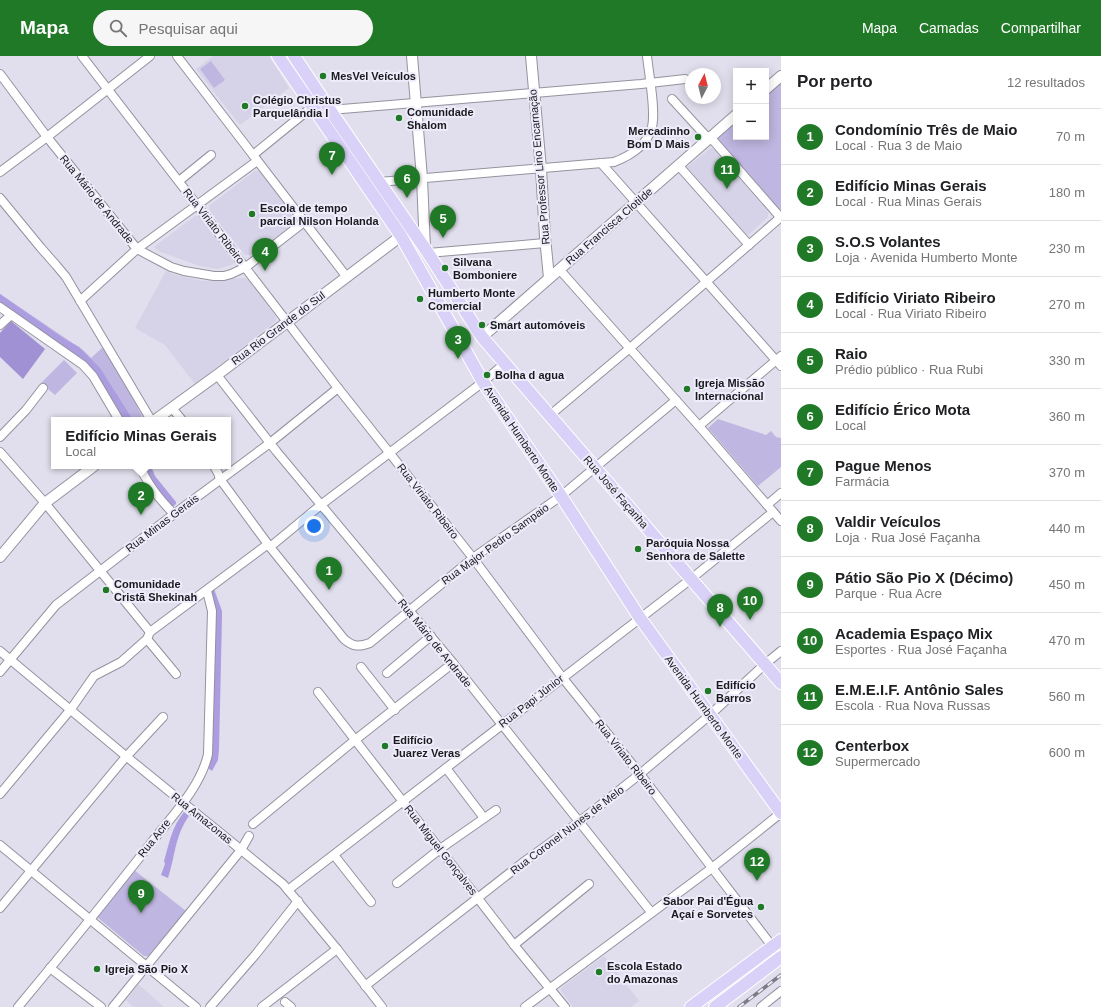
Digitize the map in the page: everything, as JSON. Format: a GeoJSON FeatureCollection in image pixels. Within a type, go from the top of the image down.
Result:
{"type":"FeatureCollection","features":[{"type":"Feature","properties":{"kind":"main road","name":"Avenida Humberto Monte"},"geometry":{"type":"LineString","coordinates":[[278,56],[401,236],[483,382],[561,496],[640,618],[781,813]]}},
{"type":"Feature","properties":{"kind":"main road"},"geometry":{"type":"LineString","coordinates":[[294,56],[427,251],[482,337]]}},
{"type":"Feature","properties":{"kind":"main road","name":"Rua José Façanha"},"geometry":{"type":"LineString","coordinates":[[482,337],[781,683]]}},
{"type":"Feature","properties":{"kind":"main road"},"geometry":{"type":"LineString","coordinates":[[691,1007],[777,943]]}},
{"type":"Feature","properties":{"kind":"main road"},"geometry":{"type":"LineString","coordinates":[[715,1007],[781,957]]}},
{"type":"Feature","properties":{"kind":"main road"},"geometry":{"type":"LineString","coordinates":[[740,970],[749,982]]}},
{"type":"Feature","properties":{"kind":"street","name":"Rua Viriato Ribeiro"},"geometry":{"type":"LineString","coordinates":[[82,56],[288,321],[338,388],[473,558],[562,677],[640,774],[712,868],[777,943]]}},
{"type":"Feature","properties":{"kind":"street"},"geometry":{"type":"LineString","coordinates":[[0,172],[150,56]]}},
{"type":"Feature","properties":{"kind":"street"},"geometry":{"type":"LineString","coordinates":[[177,56],[346,276]]}},
{"type":"Feature","properties":{"kind":"street"},"geometry":{"type":"LineString","coordinates":[[412,56],[427,251],[545,243]]}},
{"type":"Feature","properties":{"kind":"street","name":"Rua Professor Lino Encarnação"},"geometry":{"type":"LineString","coordinates":[[531,56],[549,278]]}},
{"type":"Feature","properties":{"kind":"street"},"geometry":{"type":"LineString","coordinates":[[380,182],[614,162],[625,158],[642,144],[652,128],[653,115],[647,56]]}},
{"type":"Feature","properties":{"kind":"street","name":"Rua Mário de Andrade"},"geometry":{"type":"LineString","coordinates":[[0,74],[47,137],[138,249],[171,266],[202,275],[224,276],[246,267],[304,222]]}},
{"type":"Feature","properties":{"kind":"street"},"geometry":{"type":"LineString","coordinates":[[769,86],[781,76]]}},
{"type":"Feature","properties":{"kind":"street"},"geometry":{"type":"LineString","coordinates":[[330,110],[685,79]]}},
{"type":"Feature","properties":{"kind":"street"},"geometry":{"type":"LineString","coordinates":[[549,416],[781,218],[711,138],[705,135],[672,98]]}},
{"type":"Feature","properties":{"kind":"street"},"geometry":{"type":"LineString","coordinates":[[80,301],[138,249],[198,205],[255,158],[312,107]]}},
{"type":"Feature","properties":{"kind":"street","name":"Rua Francisca Clotilde"},"geometry":{"type":"LineString","coordinates":[[482,337],[733,118]]}},
{"type":"Feature","properties":{"kind":"street"},"geometry":{"type":"LineString","coordinates":[[180,181],[211,155]]}},
{"type":"Feature","properties":{"kind":"street"},"geometry":{"type":"LineString","coordinates":[[601,163],[706,282],[779,361],[699,426]]}},
{"type":"Feature","properties":{"kind":"street"},"geometry":{"type":"LineString","coordinates":[[679,166],[749,245]]}},
{"type":"Feature","properties":{"kind":"street"},"geometry":{"type":"LineString","coordinates":[[0,198],[66,277],[149,417]]}},
{"type":"Feature","properties":{"kind":"street","name":"Rua Rio Grande do Sul"},"geometry":{"type":"LineString","coordinates":[[159,417],[401,236]]}},
{"type":"Feature","properties":{"kind":"street"},"geometry":{"type":"LineString","coordinates":[[560,269],[781,521]]}},
{"type":"Feature","properties":{"kind":"street"},"geometry":{"type":"LineString","coordinates":[[0,307],[83,365],[93,376],[117,417]]}},
{"type":"Feature","properties":{"kind":"street"},"geometry":{"type":"LineString","coordinates":[[0,325],[11,315]]}},
{"type":"Feature","properties":{"kind":"street"},"geometry":{"type":"LineString","coordinates":[[0,794],[71,709],[94,676],[117,665],[149,636],[483,382],[504,364]]}},
{"type":"Feature","properties":{"kind":"street","name":"Rua Mário de Andrade"},"geometry":{"type":"LineString","coordinates":[[217,375],[270,443],[453,663],[651,912]]}},
{"type":"Feature","properties":{"kind":"street"},"geometry":{"type":"LineString","coordinates":[[0,436],[26,410],[43,388]]}},
{"type":"Feature","properties":{"kind":"street","name":"Rua Minas Gerais"},"geometry":{"type":"LineString","coordinates":[[0,672],[56,605],[220,479],[270,443],[338,388]]}},
{"type":"Feature","properties":{"kind":"street","name":"Rua Major Pedro Sampaio"},"geometry":{"type":"LineString","coordinates":[[269,545],[344,639],[354,646],[370,643],[473,558],[561,496],[676,400]]}},
{"type":"Feature","properties":{"kind":"street"},"geometry":{"type":"LineString","coordinates":[[172,408],[180,417]]}},
{"type":"Feature","properties":{"kind":"street"},"geometry":{"type":"LineString","coordinates":[[0,452],[45,503],[100,570],[176,674]]}},
{"type":"Feature","properties":{"kind":"street"},"geometry":{"type":"LineString","coordinates":[[0,557],[45,503],[90,469]]}},
{"type":"Feature","properties":{"kind":"street"},"geometry":{"type":"LineString","coordinates":[[141,469],[146,480],[174,514]]}},
{"type":"Feature","properties":{"kind":"street"},"geometry":{"type":"LineString","coordinates":[[216,469],[220,479],[269,545]]}},
{"type":"Feature","properties":{"kind":"street"},"geometry":{"type":"LineString","coordinates":[[767,505],[781,493]]}},
{"type":"Feature","properties":{"kind":"street","name":"Rua Papi Júnior"},"geometry":{"type":"LineString","coordinates":[[288,890],[562,677],[691,579],[773,512]]}},
{"type":"Feature","properties":{"kind":"street","name":"Rua Acre"},"geometry":{"type":"LineString","coordinates":[[18,1007],[90,920],[183,802],[204,769],[208,754],[212,611],[207,591]]}},
{"type":"Feature","properties":{"kind":"street"},"geometry":{"type":"LineString","coordinates":[[388,672],[431,636]]}},
{"type":"Feature","properties":{"kind":"street","name":"Rua Amazonas"},"geometry":{"type":"LineString","coordinates":[[0,651],[288,890],[337,949],[382,1007]]}},
{"type":"Feature","properties":{"kind":"street","name":"Rua Coronel Nunes de Melo"},"geometry":{"type":"LineString","coordinates":[[365,986],[525,861],[579,822],[640,774],[710,715],[781,651]]}},
{"type":"Feature","properties":{"kind":"street"},"geometry":{"type":"LineString","coordinates":[[253,824],[355,740],[453,663]]}},
{"type":"Feature","properties":{"kind":"street"},"geometry":{"type":"LineString","coordinates":[[361,667],[395,710]]}},
{"type":"Feature","properties":{"kind":"street","name":"Rua Miguel Gonçalves"},"geometry":{"type":"LineString","coordinates":[[318,692],[514,945],[565,1007]]}},
{"type":"Feature","properties":{"kind":"street"},"geometry":{"type":"LineString","coordinates":[[0,908],[127,757],[163,717]]}},
{"type":"Feature","properties":{"kind":"street"},"geometry":{"type":"LineString","coordinates":[[446,768],[484,818]]}},
{"type":"Feature","properties":{"kind":"street"},"geometry":{"type":"LineString","coordinates":[[397,883],[440,849],[496,810]]}},
{"type":"Feature","properties":{"kind":"street"},"geometry":{"type":"LineString","coordinates":[[525,1007],[712,868],[781,813]]}},
{"type":"Feature","properties":{"kind":"street"},"geometry":{"type":"LineString","coordinates":[[113,1007],[241,850],[249,836]]}},
{"type":"Feature","properties":{"kind":"street"},"geometry":{"type":"LineString","coordinates":[[0,845],[196,1007]]}},
{"type":"Feature","properties":{"kind":"street"},"geometry":{"type":"LineString","coordinates":[[334,855],[371,902]]}},
{"type":"Feature","properties":{"kind":"street"},"geometry":{"type":"LineString","coordinates":[[514,945],[589,884]]}},
{"type":"Feature","properties":{"kind":"street"},"geometry":{"type":"LineString","coordinates":[[210,1007],[298,901]]}},
{"type":"Feature","properties":{"kind":"street"},"geometry":{"type":"LineString","coordinates":[[262,1007],[337,949]]}},
{"type":"Feature","properties":{"kind":"street"},"geometry":{"type":"LineString","coordinates":[[50,968],[101,1007]]}},
{"type":"Feature","properties":{"kind":"street"},"geometry":{"type":"LineString","coordinates":[[761,1007],[781,992]]}},
{"type":"Feature","properties":{"kind":"shaded area","name":"Colégio Christus Parquelândia I"},"geometry":{"type":"Polygon","coordinates":[[[213,56],[269,56],[289,88],[240,125],[196,69],[213,56]]]}},
{"type":"Feature","properties":{"kind":"shaded area"},"geometry":{"type":"Polygon","coordinates":[[[211,61],[225,80],[214,88],[200,69],[211,61]]]}},
{"type":"Feature","properties":{"kind":"shaded area"},"geometry":{"type":"Polygon","coordinates":[[[781,82],[781,210],[718,139],[718,137],[733,124],[733,140],[769,140],[769,92],[781,82]]]}},
{"type":"Feature","properties":{"kind":"shaded area"},"geometry":{"type":"Polygon","coordinates":[[[711,148],[714,149],[768,212],[768,217],[746,237],[687,167],[711,148]]]}},
{"type":"Feature","properties":{"kind":"shaded area","name":"Escola de tempo parcial Nilson Holanda"},"geometry":{"type":"Polygon","coordinates":[[[255,171],[259,171],[295,218],[295,223],[251,255],[245,255],[209,210],[210,205],[255,171]]]}},
{"type":"Feature","properties":{"kind":"shaded area"},"geometry":{"type":"Polygon","coordinates":[[[195,216],[199,216],[234,264],[218,269],[200,266],[158,251],[154,247],[195,216]]]}},
{"type":"Feature","properties":{"kind":"shaded area"},"geometry":{"type":"Polygon","coordinates":[[[166,271],[202,281],[243,278],[248,279],[276,317],[276,321],[195,384],[165,345],[135,328],[166,271]]]}},
{"type":"Feature","properties":{"kind":"shaded area"},"geometry":{"type":"Polygon","coordinates":[[[0,294],[83,350],[91,358],[103,347],[123,379],[142,417],[117,417],[90,373],[0,307],[0,294]]]}},
{"type":"Feature","properties":{"kind":"shaded area"},"geometry":{"type":"Polygon","coordinates":[[[0,294],[63,338],[79,347],[100,368],[131,417],[121,417],[89,366],[0,302],[0,294]]]}},
{"type":"Feature","properties":{"kind":"shaded area"},"geometry":{"type":"Polygon","coordinates":[[[11,321],[45,349],[23,379],[0,357],[0,333],[11,321]]]}},
{"type":"Feature","properties":{"kind":"shaded area"},"geometry":{"type":"Polygon","coordinates":[[[64,360],[77,373],[55,395],[41,383],[64,360]]]}},
{"type":"Feature","properties":{"kind":"shaded area"},"geometry":{"type":"Polygon","coordinates":[[[718,419],[766,435],[771,431],[776,437],[781,438],[781,467],[758,486],[708,428],[718,419]]]}},
{"type":"Feature","properties":{"kind":"shaded area"},"geometry":{"type":"Polygon","coordinates":[[[145,469],[152,469],[155,476],[176,504],[171,508],[151,482],[145,469]]]}},
{"type":"Feature","properties":{"kind":"shaded area"},"geometry":{"type":"Polygon","coordinates":[[[214,589],[222,611],[222,617],[219,750],[218,760],[212,771],[208,768],[209,592],[214,589]]]}},
{"type":"Feature","properties":{"kind":"shaded area"},"geometry":{"type":"Polygon","coordinates":[[[184,812],[189,816],[184,823],[178,838],[168,878],[161,875],[165,864],[164,861],[174,829],[184,812]]]}},
{"type":"Feature","properties":{"kind":"shaded area"},"geometry":{"type":"Polygon","coordinates":[[[134,870],[186,911],[148,956],[144,956],[97,917],[134,870]]]}},
{"type":"Feature","properties":{"kind":"shaded area","name":"Escola Estado do Amazonas"},"geometry":{"type":"Polygon","coordinates":[[[604,956],[639,1001],[631,1007],[573,1007],[561,991],[561,988],[604,956]]]}},
{"type":"Feature","properties":{"kind":"shaded area"},"geometry":{"type":"Polygon","coordinates":[[[138,984],[164,1007],[133,1007],[126,1000],[138,984]]]}},
{"type":"Feature","properties":{"kind":"railway"},"geometry":{"type":"LineString","coordinates":[[739,1007],[781,975]]}},
{"type":"Feature","properties":{"kind":"place","name":"MesVel Veículos"},"geometry":{"type":"Point","coordinates":[323,76]}},
{"type":"Feature","properties":{"kind":"place","name":"Colégio Christus Parquelândia I"},"geometry":{"type":"Point","coordinates":[245,106]}},
{"type":"Feature","properties":{"kind":"place","name":"Comunidade Shalom"},"geometry":{"type":"Point","coordinates":[399,118]}},
{"type":"Feature","properties":{"kind":"place","name":"Mercadinho Bom D Mais"},"geometry":{"type":"Point","coordinates":[698,137]}},
{"type":"Feature","properties":{"kind":"place","name":"Pague Menos"},"geometry":{"type":"Point","coordinates":[332,175]}},
{"type":"Feature","properties":{"kind":"place","name":"E.M.E.I.F. Antônio Sales"},"geometry":{"type":"Point","coordinates":[727,189]}},
{"type":"Feature","properties":{"kind":"place","name":"Edifício Érico Mota"},"geometry":{"type":"Point","coordinates":[407,198]}},
{"type":"Feature","properties":{"kind":"place","name":"Escola de tempo parcial Nilson Holanda"},"geometry":{"type":"Point","coordinates":[252,214]}},
{"type":"Feature","properties":{"kind":"place","name":"Raio"},"geometry":{"type":"Point","coordinates":[443,238]}},
{"type":"Feature","properties":{"kind":"place","name":"Silvana Bomboniere"},"geometry":{"type":"Point","coordinates":[445,268]}},
{"type":"Feature","properties":{"kind":"place","name":"Edifício Viriato Ribeiro"},"geometry":{"type":"Point","coordinates":[265,271]}},
{"type":"Feature","properties":{"kind":"place","name":"Humberto Monte Comercial"},"geometry":{"type":"Point","coordinates":[420,299]}},
{"type":"Feature","properties":{"kind":"place","name":"Smart automóveis"},"geometry":{"type":"Point","coordinates":[482,325]}},
{"type":"Feature","properties":{"kind":"place","name":"S.O.S Volantes"},"geometry":{"type":"Point","coordinates":[458,359]}},
{"type":"Feature","properties":{"kind":"place","name":"Bolha d agua"},"geometry":{"type":"Point","coordinates":[487,375]}},
{"type":"Feature","properties":{"kind":"place","name":"Igreja Missão Internacional"},"geometry":{"type":"Point","coordinates":[687,389]}},
{"type":"Feature","properties":{"kind":"place","name":"Edifício Minas Gerais"},"geometry":{"type":"Point","coordinates":[141,515]}},
{"type":"Feature","properties":{"kind":"place","name":"Paróquia Nossa Senhora de Salette"},"geometry":{"type":"Point","coordinates":[638,549]}},
{"type":"Feature","properties":{"kind":"place","name":"Comunidade Cristã Shekinah"},"geometry":{"type":"Point","coordinates":[106,590]}},
{"type":"Feature","properties":{"kind":"place","name":"Condomínio Três de Maio"},"geometry":{"type":"Point","coordinates":[329,590]}},
{"type":"Feature","properties":{"kind":"place","name":"Academia Espaço Mix"},"geometry":{"type":"Point","coordinates":[750,620]}},
{"type":"Feature","properties":{"kind":"place","name":"Valdir Veículos"},"geometry":{"type":"Point","coordinates":[720,627]}},
{"type":"Feature","properties":{"kind":"place","name":"Edifício Barros"},"geometry":{"type":"Point","coordinates":[708,691]}},
{"type":"Feature","properties":{"kind":"place","name":"Edifício Juarez Veras"},"geometry":{"type":"Point","coordinates":[385,746]}},
{"type":"Feature","properties":{"kind":"place","name":"Centerbox"},"geometry":{"type":"Point","coordinates":[757,881]}},
{"type":"Feature","properties":{"kind":"place","name":"Sabor Pai d'Égua Açaí e Sorvetes"},"geometry":{"type":"Point","coordinates":[761,907]}},
{"type":"Feature","properties":{"kind":"place","name":"Pátio São Pio X (Décimo)"},"geometry":{"type":"Point","coordinates":[141,913]}},
{"type":"Feature","properties":{"kind":"place","name":"Igreja São Pio X"},"geometry":{"type":"Point","coordinates":[97,969]}},
{"type":"Feature","properties":{"kind":"place","name":"Escola Estado do Amazonas"},"geometry":{"type":"Point","coordinates":[599,972]}}]}
